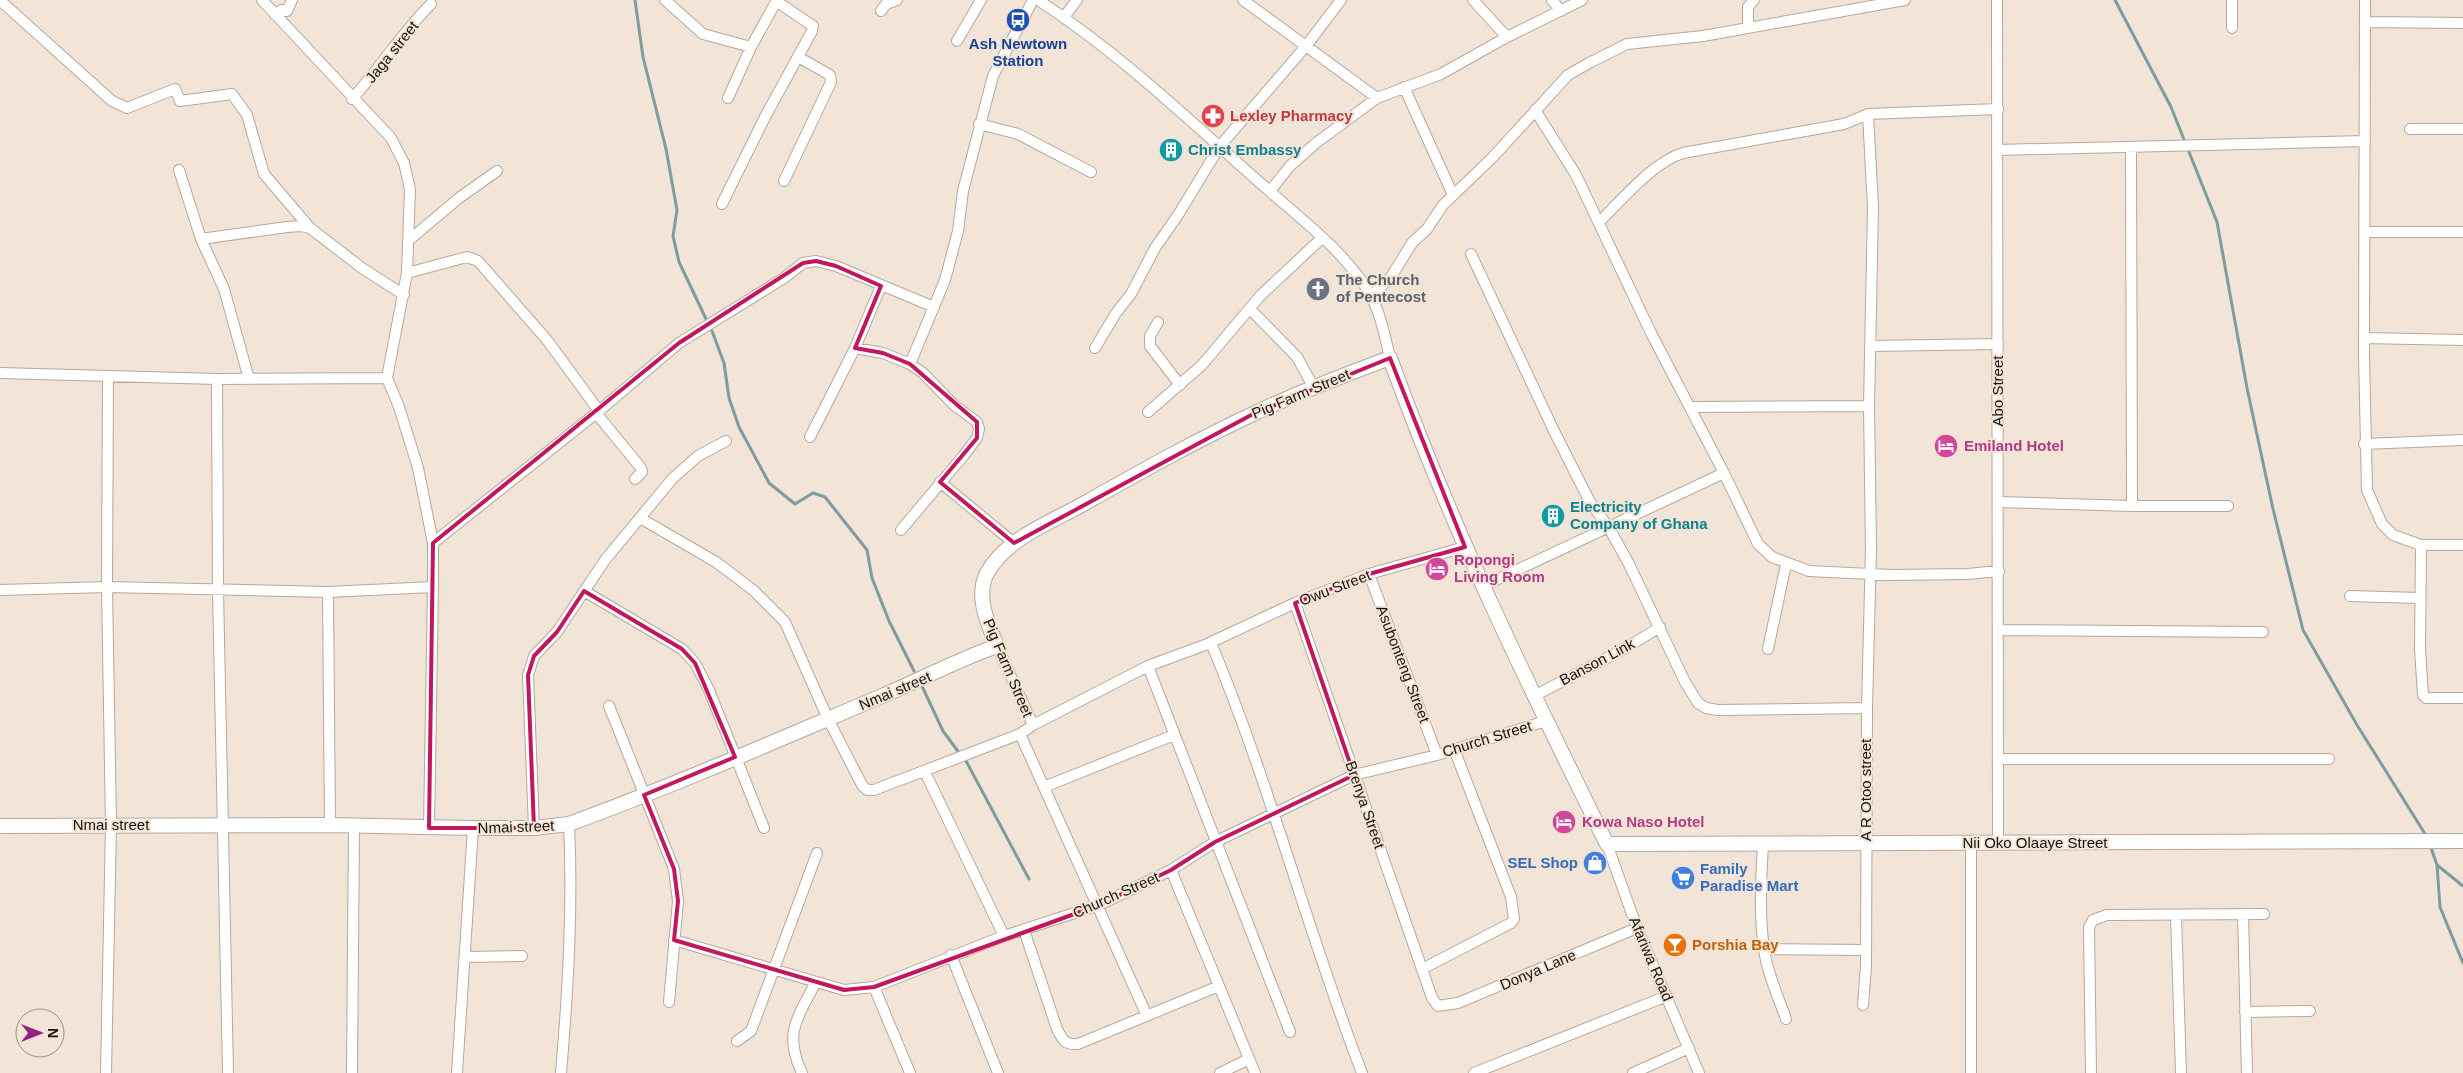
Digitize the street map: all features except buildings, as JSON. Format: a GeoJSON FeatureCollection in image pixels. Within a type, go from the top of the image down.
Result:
{"type":"FeatureCollection","features":[{"type":"Feature","properties":{"kind":"street"},"geometry":{"type":"LineString","coordinates":[[262,0],[352,99],[391,138],[404,163],[410,189],[407,274],[387,378],[399,407],[418,468],[433,543],[429,828]]}},
{"type":"Feature","properties":{"kind":"street"},"geometry":{"type":"LineString","coordinates":[[275,15],[281,10],[287,11],[292,0]]}},
{"type":"Feature","properties":{"kind":"street"},"geometry":{"type":"LineString","coordinates":[[665,0],[703,34],[751,47]]}},
{"type":"Feature","properties":{"kind":"street"},"geometry":{"type":"LineString","coordinates":[[722,204],[765,117],[812,31],[812,26],[776,0],[751,47],[728,98]]}},
{"type":"Feature","properties":{"kind":"street"},"geometry":{"type":"LineString","coordinates":[[881,11],[886,4],[897,0]]}},
{"type":"Feature","properties":{"kind":"street"},"geometry":{"type":"LineString","coordinates":[[957,41],[981,0]]}},
{"type":"Feature","properties":{"kind":"street"},"geometry":{"type":"LineString","coordinates":[[910,364],[945,280],[958,231],[963,191],[993,76],[1033,0]]}},
{"type":"Feature","properties":{"kind":"street"},"geometry":{"type":"LineString","coordinates":[[1038,0],[1064,17],[1148,83],[1220,146],[1322,238],[1337,253],[1371,296],[1383,326],[1390,358],[1421,446],[1464,547],[1546,721],[1607,844]]}},
{"type":"Feature","properties":{"kind":"street"},"geometry":{"type":"LineString","coordinates":[[1064,17],[1077,0]]}},
{"type":"Feature","properties":{"kind":"street"},"geometry":{"type":"LineString","coordinates":[[1243,0],[1377,98]]}},
{"type":"Feature","properties":{"kind":"street"},"geometry":{"type":"LineString","coordinates":[[1095,348],[1116,313],[1132,294],[1155,248],[1183,208],[1220,146],[1306,46],[1341,0]]}},
{"type":"Feature","properties":{"kind":"street"},"geometry":{"type":"LineString","coordinates":[[1472,0],[1506,37]]}},
{"type":"Feature","properties":{"kind":"street"},"geometry":{"type":"LineString","coordinates":[[1552,0],[1561,11]]}},
{"type":"Feature","properties":{"kind":"street"},"geometry":{"type":"LineString","coordinates":[[1270,191],[1290,166],[1377,98],[1442,74],[1506,37],[1582,0]]}},
{"type":"Feature","properties":{"kind":"street"},"geometry":{"type":"LineString","coordinates":[[1748,28],[1748,7],[1754,0]]}},
{"type":"Feature","properties":{"kind":"street"},"geometry":{"type":"LineString","coordinates":[[1371,296],[1391,277],[1412,243],[1453,195],[1492,158],[1568,75],[1627,44],[1703,36],[1905,0]]}},
{"type":"Feature","properties":{"kind":"street","name":"Abo Street"},"geometry":{"type":"LineString","coordinates":[[1997,0],[1998,843]]}},
{"type":"Feature","properties":{"kind":"street"},"geometry":{"type":"LineString","coordinates":[[2232,0],[2232,28]]}},
{"type":"Feature","properties":{"kind":"street"},"geometry":{"type":"LineString","coordinates":[[2365,0],[2364,444],[2367,490],[2375,512],[2387,529],[2404,540],[2421,544],[2463,545]]}},
{"type":"Feature","properties":{"kind":"street"},"geometry":{"type":"LineString","coordinates":[[4,2],[112,101],[127,108],[175,89],[180,101],[232,94],[247,115],[264,174],[310,228],[362,268],[404,295]]}},
{"type":"Feature","properties":{"kind":"street","name":"Jaga street"},"geometry":{"type":"LineString","coordinates":[[352,99],[373,77],[394,45],[431,4]]}},
{"type":"Feature","properties":{"kind":"street"},"geometry":{"type":"LineString","coordinates":[[2364,22],[2463,23]]}},
{"type":"Feature","properties":{"kind":"street"},"geometry":{"type":"LineString","coordinates":[[784,181],[831,82],[830,76],[798,57]]}},
{"type":"Feature","properties":{"kind":"street"},"geometry":{"type":"LineString","coordinates":[[1404,87],[1453,195]]}},
{"type":"Feature","properties":{"kind":"street"},"geometry":{"type":"LineString","coordinates":[[1599,222],[1656,168],[1674,156],[1844,124],[1868,114],[1998,109]]}},
{"type":"Feature","properties":{"kind":"street"},"geometry":{"type":"LineString","coordinates":[[1535,110],[1576,175],[1651,333],[1724,473],[1758,544],[1772,557],[1786,564],[1809,571],[1871,574],[1967,574],[1998,571]]}},
{"type":"Feature","properties":{"kind":"street","name":"A R Otoo street"},"geometry":{"type":"LineString","coordinates":[[1863,1005],[1866,950],[1867,708],[1871,574],[1869,406],[1874,207],[1868,114]]}},
{"type":"Feature","properties":{"kind":"street"},"geometry":{"type":"LineString","coordinates":[[979,124],[1009,132],[1037,143],[1091,172]]}},
{"type":"Feature","properties":{"kind":"street"},"geometry":{"type":"LineString","coordinates":[[2410,129],[2463,129]]}},
{"type":"Feature","properties":{"kind":"street"},"geometry":{"type":"LineString","coordinates":[[1998,150],[2365,141]]}},
{"type":"Feature","properties":{"kind":"street"},"geometry":{"type":"LineString","coordinates":[[2131,147],[2132,506]]}},
{"type":"Feature","properties":{"kind":"street"},"geometry":{"type":"LineString","coordinates":[[179,170],[201,239],[224,289],[249,380]]}},
{"type":"Feature","properties":{"kind":"street"},"geometry":{"type":"LineString","coordinates":[[408,241],[459,198],[497,171]]}},
{"type":"Feature","properties":{"kind":"street"},"geometry":{"type":"LineString","coordinates":[[201,239],[287,227],[301,226],[310,228]]}},
{"type":"Feature","properties":{"kind":"street"},"geometry":{"type":"LineString","coordinates":[[2364,232],[2463,232]]}},
{"type":"Feature","properties":{"kind":"street"},"geometry":{"type":"LineString","coordinates":[[1148,412],[1180,385],[1220,345],[1261,295],[1322,238]]}},
{"type":"Feature","properties":{"kind":"street"},"geometry":{"type":"LineString","coordinates":[[1471,254],[1554,431],[1590,502],[1609,528],[1698,703],[1706,708],[1718,710],[1867,708]]}},
{"type":"Feature","properties":{"kind":"street"},"geometry":{"type":"LineString","coordinates":[[407,274],[467,257],[478,261],[547,340],[640,468],[642,472],[636,479]]}},
{"type":"Feature","properties":{"kind":"street"},"geometry":{"type":"LineString","coordinates":[[433,543],[598,412],[679,344],[784,278],[803,263],[816,261],[836,266],[934,307]]}},
{"type":"Feature","properties":{"kind":"street"},"geometry":{"type":"LineString","coordinates":[[810,437],[855,348],[881,286]]}},
{"type":"Feature","properties":{"kind":"street"},"geometry":{"type":"LineString","coordinates":[[1250,309],[1297,357],[1314,388]]}},
{"type":"Feature","properties":{"kind":"street"},"geometry":{"type":"LineString","coordinates":[[1158,322],[1150,336],[1150,346],[1180,385]]}},
{"type":"Feature","properties":{"kind":"street"},"geometry":{"type":"LineString","coordinates":[[2364,338],[2463,340]]}},
{"type":"Feature","properties":{"kind":"street"},"geometry":{"type":"LineString","coordinates":[[1870,346],[1998,344]]}},
{"type":"Feature","properties":{"kind":"street"},"geometry":{"type":"LineString","coordinates":[[855,348],[883,352],[910,364],[923,373],[954,405],[977,422],[979,430],[977,438],[901,530]]}},
{"type":"Feature","properties":{"kind":"street","name":"Pig Farm Street"},"geometry":{"type":"LineString","coordinates":[[1211,642],[1148,666],[1033,725],[996,646],[985,616],[982,595],[986,576],[995,561],[1014,543],[1198,442],[1253,414],[1390,358]]}},
{"type":"Feature","properties":{"kind":"street"},"geometry":{"type":"LineString","coordinates":[[0,373],[217,380],[387,378]]}},
{"type":"Feature","properties":{"kind":"street"},"geometry":{"type":"LineString","coordinates":[[106,1073],[111,825],[107,587],[108,376]]}},
{"type":"Feature","properties":{"kind":"street"},"geometry":{"type":"LineString","coordinates":[[217,380],[218,590],[228,1073]]}},
{"type":"Feature","properties":{"kind":"street"},"geometry":{"type":"LineString","coordinates":[[1690,406],[1869,406]]}},
{"type":"Feature","properties":{"kind":"street"},"geometry":{"type":"LineString","coordinates":[[2364,444],[2463,440]]}},
{"type":"Feature","properties":{"kind":"street"},"geometry":{"type":"LineString","coordinates":[[534,828],[528,675],[534,656],[557,632],[605,560],[673,478],[692,462],[726,441]]}},
{"type":"Feature","properties":{"kind":"street"},"geometry":{"type":"LineString","coordinates":[[1483,586],[1724,473]]}},
{"type":"Feature","properties":{"kind":"street"},"geometry":{"type":"LineString","coordinates":[[940,482],[1014,543]]}},
{"type":"Feature","properties":{"kind":"street"},"geometry":{"type":"LineString","coordinates":[[1998,502],[2132,506],[2228,506]]}},
{"type":"Feature","properties":{"kind":"street"},"geometry":{"type":"LineString","coordinates":[[640,518],[716,562],[753,590],[784,622],[828,719],[862,785],[867,790],[874,790],[925,772],[1020,734],[1033,725]]}},
{"type":"Feature","properties":{"kind":"street"},"geometry":{"type":"LineString","coordinates":[[2421,544],[2420,649],[2423,695],[2426,698],[2463,698]]}},
{"type":"Feature","properties":{"kind":"street","name":"Owu Street"},"geometry":{"type":"LineString","coordinates":[[1211,642],[1295,603],[1369,574],[1464,547]]}},
{"type":"Feature","properties":{"kind":"street"},"geometry":{"type":"LineString","coordinates":[[1768,649],[1786,564]]}},
{"type":"Feature","properties":{"kind":"street","name":"Asubonteng Street"},"geometry":{"type":"LineString","coordinates":[[1369,574],[1437,754]]}},
{"type":"Feature","properties":{"kind":"street"},"geometry":{"type":"LineString","coordinates":[[0,590],[107,587],[328,592],[433,587]]}},
{"type":"Feature","properties":{"kind":"street"},"geometry":{"type":"LineString","coordinates":[[584,591],[682,649],[695,663],[709,690],[764,828]]}},
{"type":"Feature","properties":{"kind":"street"},"geometry":{"type":"LineString","coordinates":[[328,592],[330,826]]}},
{"type":"Feature","properties":{"kind":"street"},"geometry":{"type":"LineString","coordinates":[[2350,596],[2420,598]]}},
{"type":"Feature","properties":{"kind":"street","name":"Brenya Street"},"geometry":{"type":"LineString","coordinates":[[1295,603],[1432,998],[1438,1006]]}},
{"type":"Feature","properties":{"kind":"street","name":"Banson Link"},"geometry":{"type":"LineString","coordinates":[[1534,696],[1624,649],[1660,627]]}},
{"type":"Feature","properties":{"kind":"street"},"geometry":{"type":"LineString","coordinates":[[1998,630],[2263,632]]}},
{"type":"Feature","properties":{"kind":"street"},"geometry":{"type":"LineString","coordinates":[[1211,642],[1275,814],[1336,1007],[1362,1073]]}},
{"type":"Feature","properties":{"kind":"street","name":"Nmai street"},"geometry":{"type":"LineString","coordinates":[[0,826],[534,828],[569,824],[828,719],[996,646]]}},
{"type":"Feature","properties":{"kind":"street"},"geometry":{"type":"LineString","coordinates":[[1148,666],[1290,1032]]}},
{"type":"Feature","properties":{"kind":"street"},"geometry":{"type":"LineString","coordinates":[[609,706],[674,869],[678,901],[668,1002]]}},
{"type":"Feature","properties":{"kind":"street","name":"Church Street"},"geometry":{"type":"LineString","coordinates":[[674,940],[844,990],[874,987],[951,955],[1099,905],[1171,870],[1215,842],[1354,775],[1437,754],[1546,721]]}},
{"type":"Feature","properties":{"kind":"street"},"geometry":{"type":"LineString","coordinates":[[1020,734],[1099,905],[1147,1016]]}},
{"type":"Feature","properties":{"kind":"street"},"geometry":{"type":"LineString","coordinates":[[1044,787],[1174,735]]}},
{"type":"Feature","properties":{"kind":"street"},"geometry":{"type":"LineString","coordinates":[[1422,968],[1511,923],[1514,919],[1511,897],[1454,749]]}},
{"type":"Feature","properties":{"kind":"street"},"geometry":{"type":"LineString","coordinates":[[1998,759],[2329,760]]}},
{"type":"Feature","properties":{"kind":"street"},"geometry":{"type":"LineString","coordinates":[[925,772],[1004,936]]}},
{"type":"Feature","properties":{"kind":"street"},"geometry":{"type":"LineString","coordinates":[[562,1073],[569,990],[571,868],[569,824]]}},
{"type":"Feature","properties":{"kind":"street"},"geometry":{"type":"LineString","coordinates":[[352,1073],[354,827]]}},
{"type":"Feature","properties":{"kind":"street"},"geometry":{"type":"LineString","coordinates":[[457,1073],[473,828]]}},
{"type":"Feature","properties":{"kind":"street","name":"Nii Oko Olaaye Street"},"geometry":{"type":"LineString","coordinates":[[1607,844],[2463,841]]}},
{"type":"Feature","properties":{"kind":"street"},"geometry":{"type":"LineString","coordinates":[[1971,843],[1971,1073]]}},
{"type":"Feature","properties":{"kind":"street","name":"Afariwa Road"},"geometry":{"type":"LineString","coordinates":[[1607,844],[1637,928],[1690,1048],[1699,1073]]}},
{"type":"Feature","properties":{"kind":"street"},"geometry":{"type":"LineString","coordinates":[[1763,844],[1760,904],[1764,949],[1769,974],[1786,1019]]}},
{"type":"Feature","properties":{"kind":"street"},"geometry":{"type":"LineString","coordinates":[[737,1041],[751,1032],[772,969],[818,853]]}},
{"type":"Feature","properties":{"kind":"street"},"geometry":{"type":"LineString","coordinates":[[1171,870],[1255,1073]]}},
{"type":"Feature","properties":{"kind":"street"},"geometry":{"type":"LineString","coordinates":[[2243,914],[2247,1073]]}},
{"type":"Feature","properties":{"kind":"street"},"geometry":{"type":"LineString","coordinates":[[2091,1073],[2089,927],[2093,920],[2107,916],[2264,914]]}},
{"type":"Feature","properties":{"kind":"street"},"geometry":{"type":"LineString","coordinates":[[2176,915],[2181,1073]]}},
{"type":"Feature","properties":{"kind":"street","name":"Donya Lane"},"geometry":{"type":"LineString","coordinates":[[1438,1006],[1458,1003],[1637,928]]}},
{"type":"Feature","properties":{"kind":"street"},"geometry":{"type":"LineString","coordinates":[[1024,930],[1063,1042],[1069,1045],[1078,1044],[1219,986]]}},
{"type":"Feature","properties":{"kind":"street"},"geometry":{"type":"LineString","coordinates":[[1764,949],[1866,950]]}},
{"type":"Feature","properties":{"kind":"street"},"geometry":{"type":"LineString","coordinates":[[951,955],[998,1073]]}},
{"type":"Feature","properties":{"kind":"street"},"geometry":{"type":"LineString","coordinates":[[465,957],[522,956]]}},
{"type":"Feature","properties":{"kind":"street"},"geometry":{"type":"LineString","coordinates":[[802,1073],[796,1062],[792,1033],[816,982]]}},
{"type":"Feature","properties":{"kind":"street"},"geometry":{"type":"LineString","coordinates":[[874,987],[910,1073]]}},
{"type":"Feature","properties":{"kind":"street"},"geometry":{"type":"LineString","coordinates":[[1474,1073],[1667,996]]}},
{"type":"Feature","properties":{"kind":"street"},"geometry":{"type":"LineString","coordinates":[[2245,1012],[2310,1011]]}},
{"type":"Feature","properties":{"kind":"street"},"geometry":{"type":"LineString","coordinates":[[1633,1073],[1690,1048]]}},
{"type":"Feature","properties":{"kind":"street"},"geometry":{"type":"LineString","coordinates":[[1220,1073],[1250,1059]]}},
{"type":"Feature","properties":{"kind":"highlighted area"},"geometry":{"type":"Polygon","coordinates":[[[816,261],[836,266],[881,286],[855,348],[883,353],[910,364],[977,422],[977,438],[940,482],[1014,543],[1253,414],[1390,358],[1465,547],[1369,574],[1295,603],[1354,775],[1215,842],[1171,870],[1099,905],[874,987],[844,990],[674,940],[678,901],[674,869],[644,795],[735,757],[695,663],[682,649],[584,591],[557,632],[534,656],[528,675],[534,828],[429,828],[433,543],[679,343],[803,263],[816,261]]]}},
{"type":"Feature","properties":{"kind":"waterway"},"geometry":{"type":"LineString","coordinates":[[635,0],[643,57],[666,149],[677,210],[673,236],[679,262],[707,321]]}},
{"type":"Feature","properties":{"kind":"waterway"},"geometry":{"type":"LineString","coordinates":[[2115,0],[2171,107],[2217,222],[2247,388],[2273,509],[2303,630],[2357,725],[2427,837]]}},
{"type":"Feature","properties":{"kind":"waterway"},"geometry":{"type":"LineString","coordinates":[[712,331],[724,363],[729,398],[739,427],[769,483],[795,504],[813,493],[825,497],[867,550],[872,578],[889,621],[914,671]]}},
{"type":"Feature","properties":{"kind":"waterway"},"geometry":{"type":"LineString","coordinates":[[921,684],[943,731],[960,754]]}},
{"type":"Feature","properties":{"kind":"waterway"},"geometry":{"type":"LineString","coordinates":[[965,759],[1029,879]]}},
{"type":"Feature","properties":{"kind":"waterway"},"geometry":{"type":"LineString","coordinates":[[2430,845],[2437,865],[2440,907],[2463,963]]}},
{"type":"Feature","properties":{"kind":"waterway"},"geometry":{"type":"LineString","coordinates":[[2437,865],[2463,886]]}},
{"type":"Feature","properties":{"kind":"place","name":"Ash Newtown Station"},"geometry":{"type":"Point","coordinates":[1018,20]}},
{"type":"Feature","properties":{"kind":"place","name":"Lexley Pharmacy"},"geometry":{"type":"Point","coordinates":[1213,116]}},
{"type":"Feature","properties":{"kind":"place","name":"Christ Embassy"},"geometry":{"type":"Point","coordinates":[1171,150]}},
{"type":"Feature","properties":{"kind":"place","name":"The Church of Pentecost"},"geometry":{"type":"Point","coordinates":[1318,289]}},
{"type":"Feature","properties":{"kind":"place","name":"Emiland Hotel"},"geometry":{"type":"Point","coordinates":[1946,446]}},
{"type":"Feature","properties":{"kind":"place","name":"Electricity Company of Ghana"},"geometry":{"type":"Point","coordinates":[1553,516]}},
{"type":"Feature","properties":{"kind":"place","name":"Ropongi Living Room"},"geometry":{"type":"Point","coordinates":[1437,569]}},
{"type":"Feature","properties":{"kind":"place","name":"Kowa Naso Hotel"},"geometry":{"type":"Point","coordinates":[1564,822]}},
{"type":"Feature","properties":{"kind":"place","name":"SEL Shop"},"geometry":{"type":"Point","coordinates":[1595,863]}},
{"type":"Feature","properties":{"kind":"place","name":"Family Paradise Mart"},"geometry":{"type":"Point","coordinates":[1683,878]}},
{"type":"Feature","properties":{"kind":"place","name":"Porshia Bay"},"geometry":{"type":"Point","coordinates":[1675,945]}}]}
